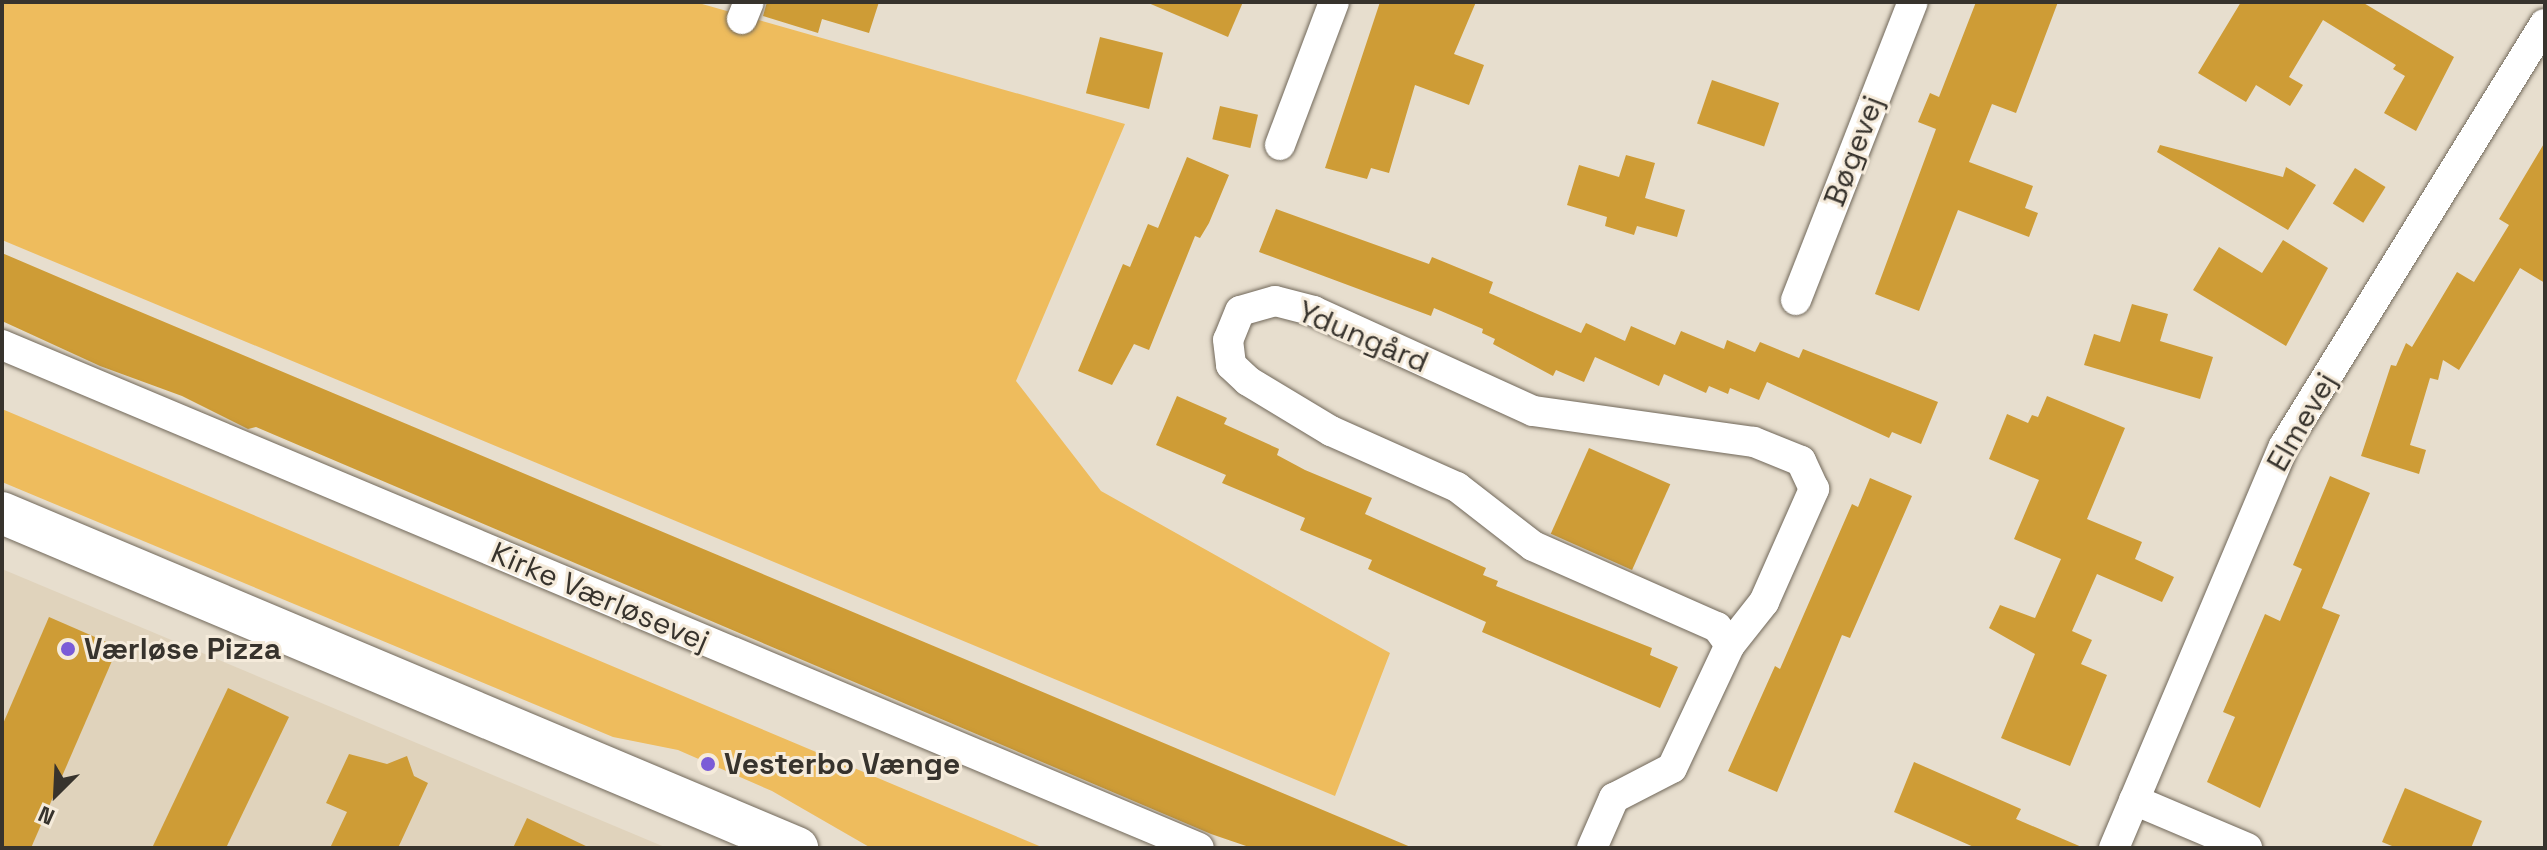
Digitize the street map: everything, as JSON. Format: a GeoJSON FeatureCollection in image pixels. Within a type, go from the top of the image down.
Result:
{"type":"FeatureCollection","features":[{"type":"Feature","properties":{"kind":"street"},"geometry":{"type":"LineString","coordinates":[[1280,145],[1334,2]]}},
{"type":"Feature","properties":{"kind":"street","name":"Bøgevej"},"geometry":{"type":"LineString","coordinates":[[1796,300],[1913,2]]}},
{"type":"Feature","properties":{"kind":"street","name":"Elmevej"},"geometry":{"type":"LineString","coordinates":[[2114,848],[2284,446],[2545,24]]}},
{"type":"Feature","properties":{"kind":"street","name":"Ydungård"},"geometry":{"type":"LineString","coordinates":[[1592,848],[1614,798],[1672,768],[1730,645],[1755,620],[1814,489],[1801,461],[1754,442],[1533,411],[1314,311],[1275,301],[1240,311],[1228,340],[1231,365],[1248,381],[1331,431],[1457,487],[1533,546],[1717,627],[1730,645]]}},
{"type":"Feature","properties":{"kind":"street","name":"Kirke Værløsevej"},"geometry":{"type":"LineString","coordinates":[[2,345],[1199,848]]}},
{"type":"Feature","properties":{"kind":"street"},"geometry":{"type":"LineString","coordinates":[[2,513],[797,848]]}},
{"type":"Feature","properties":{"kind":"street"},"geometry":{"type":"LineString","coordinates":[[2134,800],[2247,848]]}},
{"type":"Feature","properties":{"kind":"shaded area"},"geometry":{"type":"Polygon","coordinates":[[[2,2],[695,2],[1125,124],[1016,381],[1101,491],[1390,653],[1335,796],[2,240],[2,2]]]}},
{"type":"Feature","properties":{"kind":"shaded area"},"geometry":{"type":"Polygon","coordinates":[[[2,409],[1044,848],[871,848],[772,791],[678,750],[613,737],[2,482],[2,409]]]}},
{"type":"Feature","properties":{"kind":"shaded area"},"geometry":{"type":"Polygon","coordinates":[[[2,569],[667,848],[2,848],[2,569]]]}},
{"type":"Feature","properties":{"kind":"building"},"geometry":{"type":"Polygon","coordinates":[[[767,2],[879,2],[869,33],[822,19],[818,33],[763,16],[767,2]]]}},
{"type":"Feature","properties":{"kind":"building"},"geometry":{"type":"Polygon","coordinates":[[[1146,2],[1243,2],[1228,37],[1146,2]]]}},
{"type":"Feature","properties":{"kind":"building"},"geometry":{"type":"Polygon","coordinates":[[[1380,2],[1476,2],[1454,54],[1484,65],[1469,105],[1415,85],[1389,173],[1371,168],[1367,179],[1325,168],[1380,2]]]}},
{"type":"Feature","properties":{"kind":"building"},"geometry":{"type":"Polygon","coordinates":[[[1976,2],[2058,2],[2016,113],[1992,104],[1969,162],[2033,186],[2025,208],[2038,213],[2029,237],[1958,210],[1919,311],[1875,294],[1936,129],[1918,122],[1930,93],[1939,97],[1976,2]]]}},
{"type":"Feature","properties":{"kind":"building"},"geometry":{"type":"Polygon","coordinates":[[[2241,2],[2362,2],[2454,57],[2416,131],[2384,113],[2405,76],[2393,69],[2396,65],[2323,20],[2289,77],[2303,85],[2290,106],[2256,85],[2246,102],[2198,73],[2241,2]]]}},
{"type":"Feature","properties":{"kind":"building"},"geometry":{"type":"Polygon","coordinates":[[[1100,37],[1163,53],[1149,109],[1086,93],[1100,37]]]}},
{"type":"Feature","properties":{"kind":"building"},"geometry":{"type":"Polygon","coordinates":[[[1712,80],[1779,103],[1764,147],[1697,123],[1712,80]]]}},
{"type":"Feature","properties":{"kind":"building"},"geometry":{"type":"Polygon","coordinates":[[[1220,106],[1258,115],[1250,148],[1212,139],[1220,106]]]}},
{"type":"Feature","properties":{"kind":"building"},"geometry":{"type":"Polygon","coordinates":[[[2545,142],[2545,283],[2520,268],[2459,370],[2443,360],[2438,380],[2430,378],[2410,445],[2426,450],[2419,474],[2361,456],[2391,365],[2396,366],[2406,343],[2412,347],[2457,272],[2474,282],[2509,225],[2499,219],[2545,142]]]}},
{"type":"Feature","properties":{"kind":"building"},"geometry":{"type":"Polygon","coordinates":[[[2160,145],[2283,177],[2286,167],[2316,185],[2288,230],[2157,152],[2160,145]]]}},
{"type":"Feature","properties":{"kind":"building"},"geometry":{"type":"Polygon","coordinates":[[[1626,155],[1655,163],[1645,198],[1685,210],[1677,237],[1637,226],[1634,235],[1605,226],[1607,217],[1567,205],[1579,165],[1619,177],[1626,155]]]}},
{"type":"Feature","properties":{"kind":"building"},"geometry":{"type":"Polygon","coordinates":[[[1187,157],[1229,175],[1209,223],[1200,238],[1195,236],[1149,350],[1134,344],[1112,385],[1078,371],[1123,264],[1130,267],[1148,224],[1158,228],[1187,157]]]}},
{"type":"Feature","properties":{"kind":"building"},"geometry":{"type":"Polygon","coordinates":[[[2355,168],[2386,187],[2363,223],[2333,204],[2355,168]]]}},
{"type":"Feature","properties":{"kind":"building"},"geometry":{"type":"Polygon","coordinates":[[[1276,209],[1429,264],[1432,257],[1493,282],[1489,293],[1581,333],[1586,323],[1625,341],[1631,326],[1675,345],[1681,331],[1724,349],[1727,340],[1755,352],[1760,342],[1799,358],[1803,349],[1938,402],[1921,444],[1892,432],[1889,438],[1767,382],[1759,400],[1730,388],[1728,394],[1709,386],[1706,393],[1664,374],[1659,386],[1595,357],[1584,382],[1556,370],[1553,376],[1493,344],[1495,339],[1482,333],[1483,329],[1434,308],[1431,316],[1259,252],[1276,209]]]}},
{"type":"Feature","properties":{"kind":"building"},"geometry":{"type":"Polygon","coordinates":[[[2283,240],[2328,268],[2286,346],[2193,290],[2219,247],[2262,273],[2283,240]]]}},
{"type":"Feature","properties":{"kind":"building"},"geometry":{"type":"Polygon","coordinates":[[[2,253],[1413,848],[1252,848],[1211,834],[256,427],[248,429],[182,396],[100,366],[2,321],[2,253]]]}},
{"type":"Feature","properties":{"kind":"building"},"geometry":{"type":"Polygon","coordinates":[[[2132,304],[2168,314],[2160,341],[2213,357],[2200,399],[2084,365],[2094,334],[2120,342],[2132,304]]]}},
{"type":"Feature","properties":{"kind":"building"},"geometry":{"type":"Polygon","coordinates":[[[1177,396],[1227,418],[1224,424],[1279,449],[1277,455],[1305,470],[1372,498],[1365,514],[1486,568],[1483,575],[1498,581],[1496,586],[1652,648],[1650,655],[1678,667],[1660,708],[1482,632],[1486,622],[1368,569],[1372,560],[1300,530],[1305,518],[1222,483],[1226,475],[1156,445],[1177,396]]]}},
{"type":"Feature","properties":{"kind":"building"},"geometry":{"type":"Polygon","coordinates":[[[2047,396],[2125,428],[2087,519],[2142,542],[2135,559],[2174,577],[2162,602],[2097,574],[2072,631],[2092,640],[2081,664],[2107,675],[2070,766],[2001,738],[2035,654],[1989,628],[2000,605],[2035,618],[2061,559],[2014,539],[2039,480],[1989,459],[2007,414],[2028,423],[2032,415],[2038,417],[2047,396]]]}},
{"type":"Feature","properties":{"kind":"building"},"geometry":{"type":"Polygon","coordinates":[[[1589,448],[1670,484],[1632,570],[1551,534],[1589,448]]]}},
{"type":"Feature","properties":{"kind":"building"},"geometry":{"type":"Polygon","coordinates":[[[2330,476],[2370,493],[2322,608],[2340,615],[2260,808],[2207,782],[2235,717],[2223,712],[2265,614],[2280,621],[2302,569],[2293,565],[2330,476]]]}},
{"type":"Feature","properties":{"kind":"building"},"geometry":{"type":"Polygon","coordinates":[[[1870,478],[1912,496],[1850,638],[1842,635],[1777,792],[1728,771],[1775,666],[1780,669],[1852,504],[1858,507],[1870,478]]]}},
{"type":"Feature","properties":{"kind":"building"},"geometry":{"type":"Polygon","coordinates":[[[49,617],[118,647],[31,848],[2,848],[2,726],[49,617]]]}},
{"type":"Feature","properties":{"kind":"building"},"geometry":{"type":"Polygon","coordinates":[[[228,688],[289,717],[226,848],[152,848],[228,688]]]}},
{"type":"Feature","properties":{"kind":"building"},"geometry":{"type":"Polygon","coordinates":[[[349,754],[387,764],[407,756],[414,776],[428,783],[398,848],[330,848],[347,812],[326,803],[349,754]]]}},
{"type":"Feature","properties":{"kind":"building"},"geometry":{"type":"Polygon","coordinates":[[[1914,762],[2021,809],[2016,819],[2084,848],[1976,848],[1894,812],[1914,762]]]}},
{"type":"Feature","properties":{"kind":"building"},"geometry":{"type":"Polygon","coordinates":[[[2405,788],[2482,821],[2471,848],[2397,848],[2382,842],[2405,788]]]}},
{"type":"Feature","properties":{"kind":"building"},"geometry":{"type":"Polygon","coordinates":[[[527,818],[590,848],[513,848],[527,818]]]}},
{"type":"Feature","properties":{"kind":"place","name":"Værløse Pizza"},"geometry":{"type":"Point","coordinates":[68,649]}},
{"type":"Feature","properties":{"kind":"place","name":"Vesterbo Vænge"},"geometry":{"type":"Point","coordinates":[708,764]}}]}
